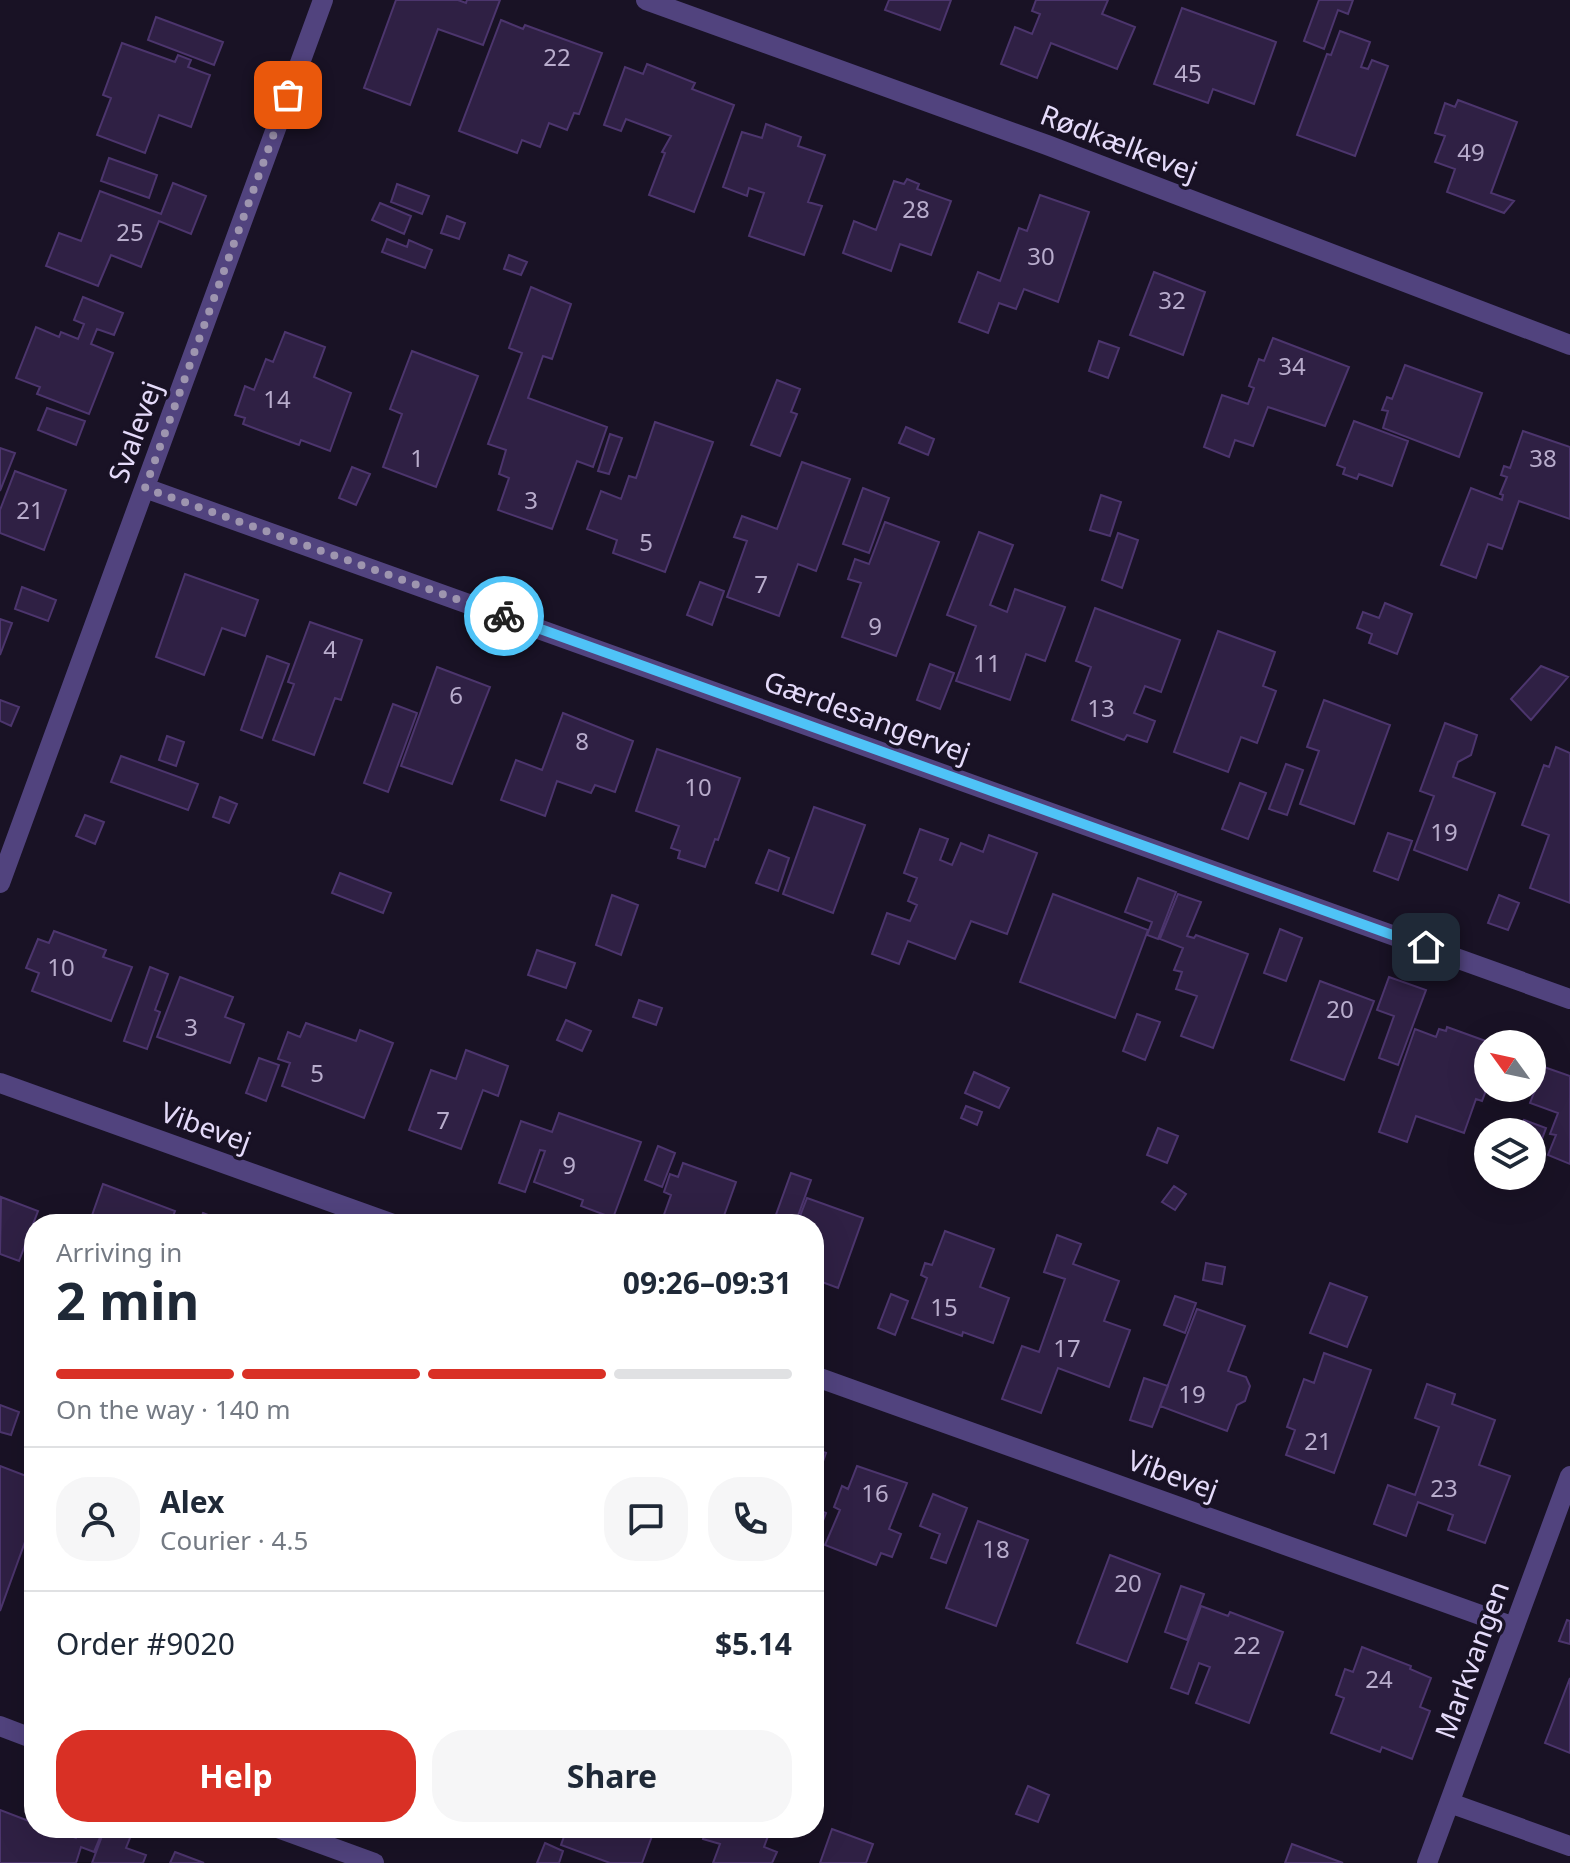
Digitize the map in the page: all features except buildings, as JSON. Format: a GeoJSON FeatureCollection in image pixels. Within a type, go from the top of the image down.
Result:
{"type":"FeatureCollection","features":[{"type":"Feature","properties":{"kind":"street","name":"Svalevej"},"geometry":{"type":"LineString","coordinates":[[0,883],[323,0]]}},
{"type":"Feature","properties":{"kind":"street","name":"Rødkælkevej"},"geometry":{"type":"LineString","coordinates":[[646,0],[1047,145],[1570,345]]}},
{"type":"Feature","properties":{"kind":"street","name":"Gærdesangervej"},"geometry":{"type":"LineString","coordinates":[[145,488],[1570,999]]}},
{"type":"Feature","properties":{"kind":"street","name":"Vibevej"},"geometry":{"type":"LineString","coordinates":[[0,1083],[365,1214]]}},
{"type":"Feature","properties":{"kind":"street","name":"Vibevej"},"geometry":{"type":"LineString","coordinates":[[824,1380],[1514,1627]]}},
{"type":"Feature","properties":{"kind":"street","name":"Markvangen"},"geometry":{"type":"LineString","coordinates":[[1427,1863],[1570,1476]]}},
{"type":"Feature","properties":{"kind":"street"},"geometry":{"type":"LineString","coordinates":[[0,1726],[24,1735]]}},
{"type":"Feature","properties":{"kind":"street"},"geometry":{"type":"LineString","coordinates":[[1450,1803],[1570,1846]]}},
{"type":"Feature","properties":{"kind":"street"},"geometry":{"type":"LineString","coordinates":[[305,1838],[374,1863]]}},
{"type":"Feature","properties":{"kind":"way so far"},"geometry":{"type":"LineString","coordinates":[[288,95],[145,488],[504,616]]}},
{"type":"Feature","properties":{"kind":"route"},"geometry":{"type":"LineString","coordinates":[[504,616],[1426,947]]}}]}
